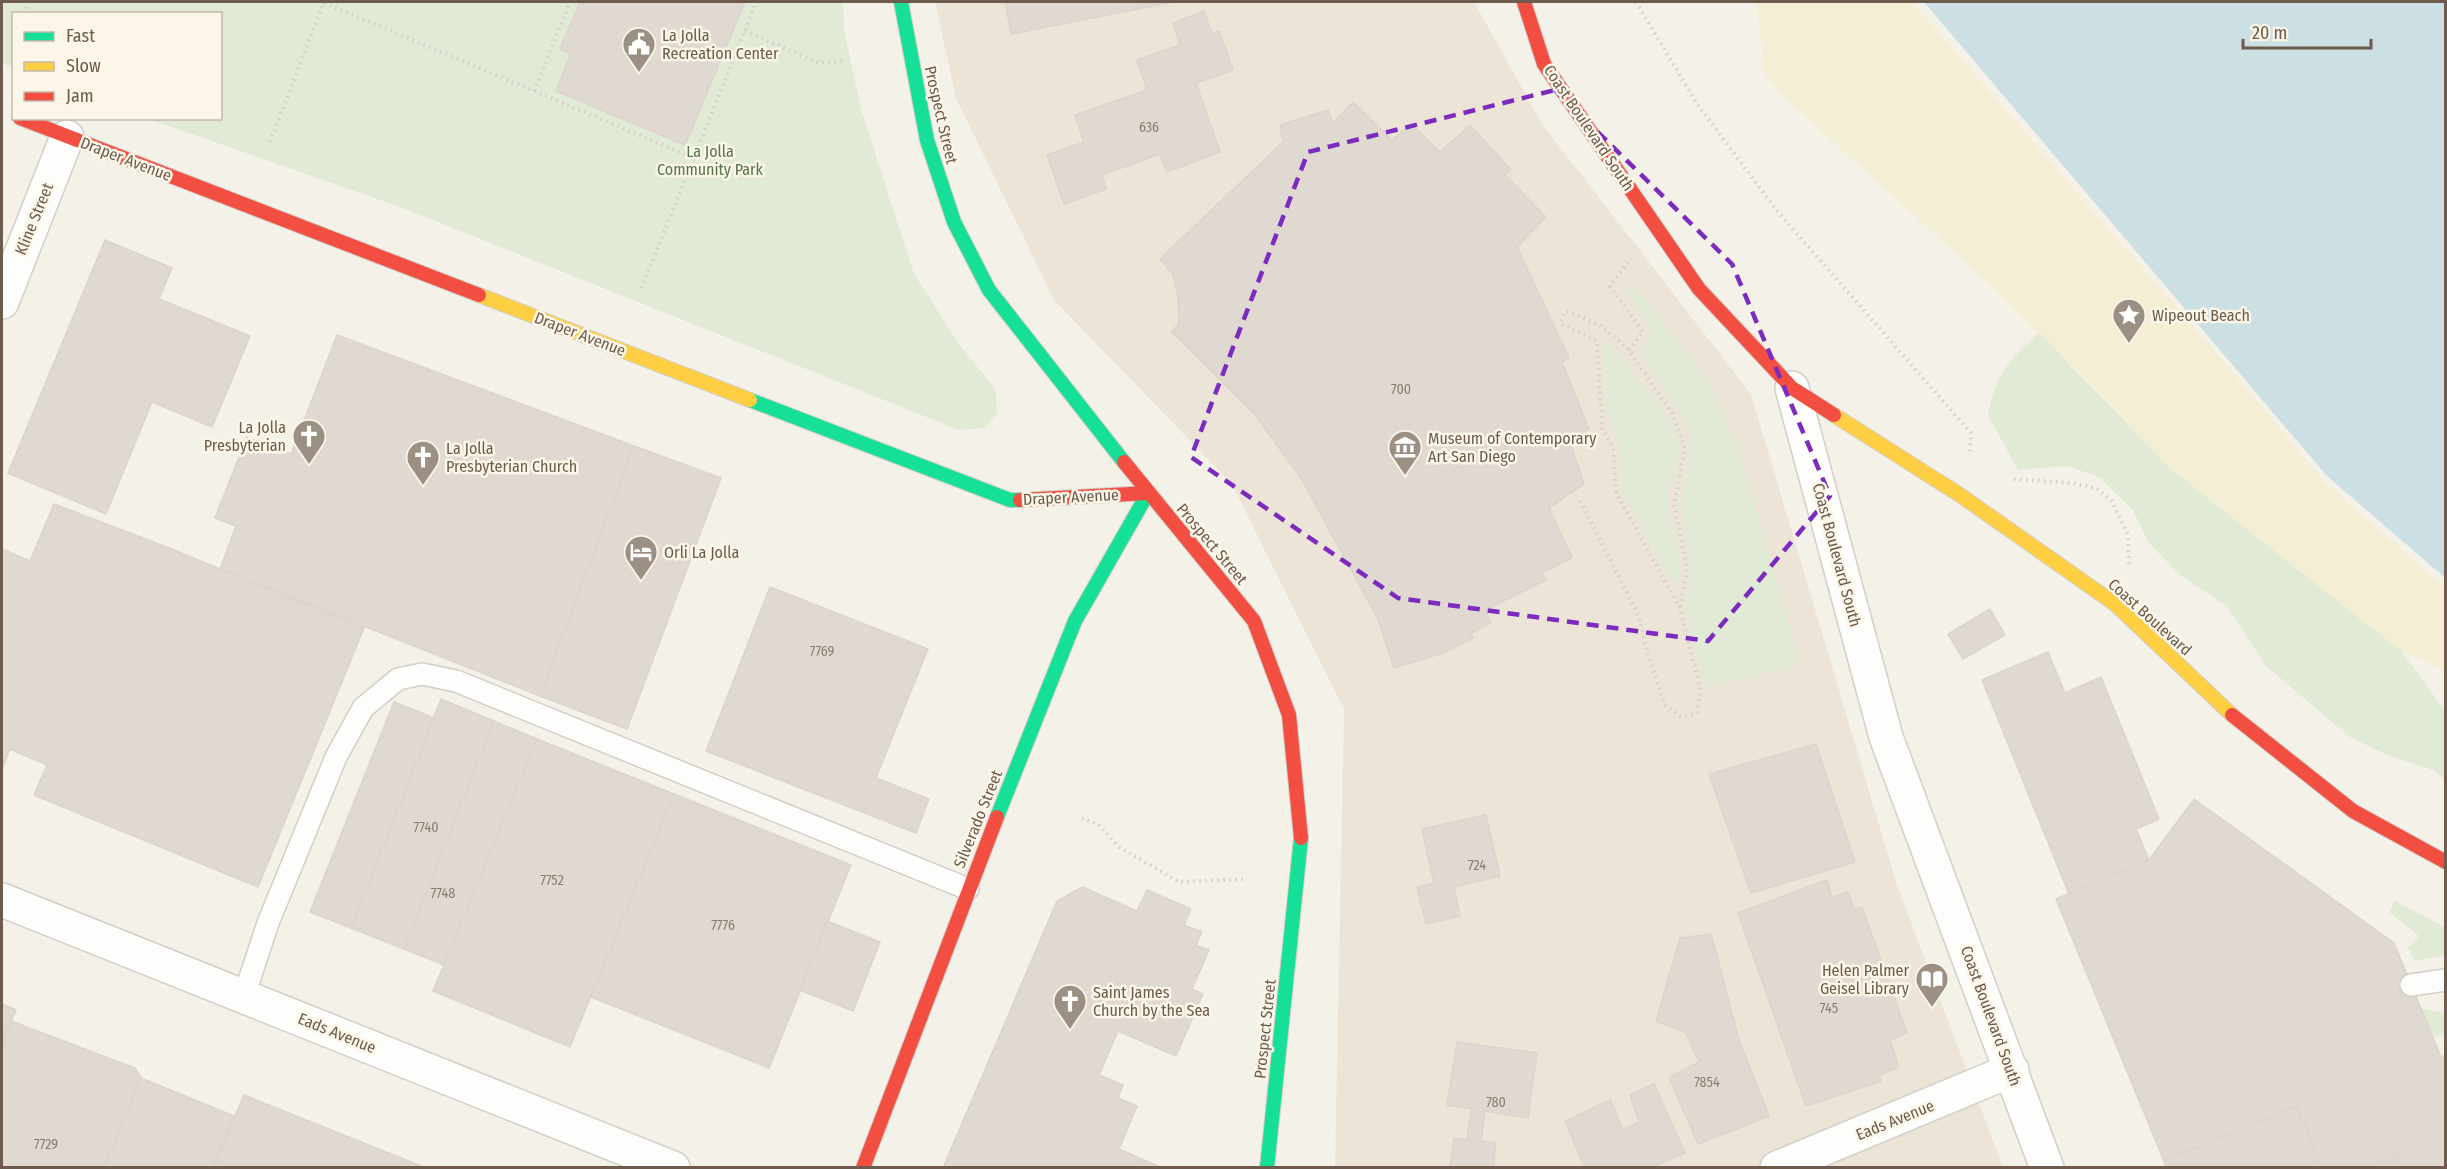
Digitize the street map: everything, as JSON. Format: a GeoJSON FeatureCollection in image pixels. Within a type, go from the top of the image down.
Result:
{"type":"FeatureCollection","features":[{"type":"Feature","properties":{"kind":"street","name":"Prospect Street"},"geometry":{"type":"LineString","coordinates":[[901,2],[927,140],[954,222],[989,290],[1148,493],[1254,621],[1289,715],[1302,831],[1267,1167]]}},
{"type":"Feature","properties":{"kind":"street","name":"Coast Boulevard South"},"geometry":{"type":"LineString","coordinates":[[1524,2],[1544,64],[1699,289],[1792,388],[1886,736],[2047,1167]]}},
{"type":"Feature","properties":{"kind":"street","name":"Draper Avenue"},"geometry":{"type":"LineString","coordinates":[[25,120],[1010,500],[1148,493]]}},
{"type":"Feature","properties":{"kind":"street","name":"Kline Street"},"geometry":{"type":"LineString","coordinates":[[2,302],[67,137]]}},
{"type":"Feature","properties":{"kind":"street","name":"Coast Boulevard"},"geometry":{"type":"LineString","coordinates":[[1792,388],[1960,495],[2115,604],[2226,710],[2353,811],[2445,862]]}},
{"type":"Feature","properties":{"kind":"street","name":"Silverado Street"},"geometry":{"type":"LineString","coordinates":[[863,1167],[968,889],[1074,621],[1148,493]]}},
{"type":"Feature","properties":{"kind":"street","name":"Eads Avenue"},"geometry":{"type":"LineString","coordinates":[[2,900],[673,1167]]}},
{"type":"Feature","properties":{"kind":"street","name":"Eads Avenue"},"geometry":{"type":"LineString","coordinates":[[1777,1167],[2012,1070]]}},
{"type":"Feature","properties":{"kind":"lane"},"geometry":{"type":"LineString","coordinates":[[244,996],[268,923],[336,757],[363,708],[398,679],[422,674],[456,681],[968,889]]}},
{"type":"Feature","properties":{"kind":"lane"},"geometry":{"type":"LineString","coordinates":[[2411,985],[2445,980]]}},
{"type":"Feature","properties":{"kind":"path"},"geometry":{"type":"LineString","coordinates":[[270,142],[324,2],[694,158]]}},
{"type":"Feature","properties":{"kind":"path"},"geometry":{"type":"LineString","coordinates":[[534,91],[570,2]]}},
{"type":"Feature","properties":{"kind":"path"},"geometry":{"type":"LineString","coordinates":[[641,289],[756,2]]}},
{"type":"Feature","properties":{"kind":"path"},"geometry":{"type":"LineString","coordinates":[[1636,2],[1697,104],[1778,212],[1971,433],[1970,452]]}},
{"type":"Feature","properties":{"kind":"path"},"geometry":{"type":"LineString","coordinates":[[745,31],[819,63],[842,62]]}},
{"type":"Feature","properties":{"kind":"path"},"geometry":{"type":"LineString","coordinates":[[1629,350],[1643,332],[1610,286],[1656,226]]}},
{"type":"Feature","properties":{"kind":"path"},"geometry":{"type":"LineString","coordinates":[[1580,501],[1639,616],[1648,655],[1665,705],[1680,716],[1696,714],[1701,692],[1680,608],[1617,494],[1613,448],[1602,428],[1597,341],[1560,323],[1566,311],[1600,325],[1629,350],[1672,413],[1685,448],[1674,505],[1687,568],[1680,608]]}},
{"type":"Feature","properties":{"kind":"path"},"geometry":{"type":"LineString","coordinates":[[2014,479],[2072,483],[2096,488],[2112,501],[2128,535],[2130,568]]}},
{"type":"Feature","properties":{"kind":"path"},"geometry":{"type":"LineString","coordinates":[[1082,818],[1099,825],[1119,847],[1179,882],[1243,879]]}},
{"type":"Feature","properties":{"kind":"highlighted area"},"geometry":{"type":"Polygon","coordinates":[[[1555,90],[1732,264],[1830,496],[1708,641],[1398,598],[1191,457],[1308,152],[1555,90]]]}},
{"type":"Feature","properties":{"kind":"shaded area"},"geometry":{"type":"Polygon","coordinates":[[[935,2],[1474,2],[1542,124],[1751,394],[1897,885],[2003,1167],[1335,1167],[1344,710],[1232,484],[1054,300],[956,98],[935,2]]]}},
{"type":"Feature","properties":{"kind":"shaded area"},"geometry":{"type":"Polygon","coordinates":[[[1924,2],[2445,2],[2445,575],[2443,576],[2327,476],[1924,2]]]}},
{"type":"Feature","properties":{"kind":"green space","name":"La Jolla Community Park"},"geometry":{"type":"Polygon","coordinates":[[[2,2],[843,2],[844,29],[861,109],[914,274],[959,344],[996,390],[997,413],[985,428],[959,430],[403,208],[152,120],[222,120],[222,12],[12,12],[12,68],[2,63],[2,2]]]}},
{"type":"Feature","properties":{"kind":"green space"},"geometry":{"type":"Polygon","coordinates":[[[1624,282],[1638,291],[1711,388],[1735,442],[1800,664],[1706,687],[1685,607],[1693,569],[1682,504],[1689,464],[1691,432],[1640,354],[1652,330],[1630,297],[1624,282]]]}},
{"type":"Feature","properties":{"kind":"green space"},"geometry":{"type":"Polygon","coordinates":[[[2039,333],[2171,469],[2401,651],[2445,711],[2445,780],[2433,770],[2387,755],[2350,737],[2266,666],[2227,606],[2179,574],[2148,542],[2133,510],[2099,477],[2067,466],[2018,470],[1988,415],[1995,388],[2005,369],[2011,360],[2039,333]]]}},
{"type":"Feature","properties":{"kind":"green space"},"geometry":{"type":"Polygon","coordinates":[[[1602,338],[1648,391],[1677,437],[1679,450],[1677,463],[1667,497],[1668,513],[1680,569],[1680,579],[1675,583],[1669,578],[1622,490],[1620,449],[1608,413],[1602,338]]]}},
{"type":"Feature","properties":{"kind":"green space"},"geometry":{"type":"Polygon","coordinates":[[[2395,901],[2445,927],[2445,955],[2415,961],[2408,948],[2419,936],[2389,912],[2395,901]]]}},
{"type":"Feature","properties":{"kind":"green space"},"geometry":{"type":"Polygon","coordinates":[[[2421,1009],[2445,1013],[2445,1039],[2443,1035],[2433,1038],[2421,1009]]]}},
{"type":"Feature","properties":{"kind":"sand","name":"Wipeout Beach"},"geometry":{"type":"Polygon","coordinates":[[[1756,2],[1912,2],[2248,390],[2325,483],[2438,581],[2445,582],[2445,670],[2401,651],[2171,469],[2062,356],[1971,267],[1787,100],[1765,76],[1756,2]]]}},
{"type":"Feature","properties":{"kind":"building","name":"La Jolla Recreation Center"},"geometry":{"type":"Polygon","coordinates":[[[580,2],[745,2],[685,145],[556,91],[571,54],[560,49],[580,2]]]}},
{"type":"Feature","properties":{"kind":"building"},"geometry":{"type":"Polygon","coordinates":[[[1005,2],[1173,2],[1011,34],[1005,2]]]}},
{"type":"Feature","properties":{"kind":"building"},"geometry":{"type":"Polygon","coordinates":[[[1204,11],[1212,34],[1219,31],[1233,70],[1196,83],[1220,152],[1167,172],[1160,154],[1102,175],[1106,189],[1064,204],[1047,155],[1084,142],[1075,115],[1147,90],[1137,60],[1180,45],[1173,23],[1204,11]]]}},
{"type":"Feature","properties":{"kind":"building"},"geometry":{"type":"Polygon","coordinates":[[[1353,102],[1392,140],[1411,124],[1440,152],[1470,125],[1511,170],[1505,175],[1546,217],[1517,247],[1569,358],[1562,362],[1589,429],[1569,440],[1584,484],[1549,508],[1572,558],[1542,573],[1546,580],[1485,610],[1491,623],[1471,633],[1473,638],[1443,653],[1394,668],[1378,619],[1301,478],[1255,415],[1172,332],[1179,323],[1178,297],[1173,274],[1160,259],[1283,142],[1280,125],[1328,110],[1333,123],[1353,102]]]}},
{"type":"Feature","properties":{"kind":"building"},"geometry":{"type":"Polygon","coordinates":[[[105,240],[172,268],[159,299],[250,336],[212,427],[152,402],[106,514],[8,473],[105,240]]]}},
{"type":"Feature","properties":{"kind":"building","name":"La Jolla Presbyterian Church"},"geometry":{"type":"Polygon","coordinates":[[[337,335],[634,446],[540,696],[220,569],[236,526],[215,518],[247,437],[291,454],[337,335]]]}},
{"type":"Feature","properties":{"kind":"building"},"geometry":{"type":"Polygon","coordinates":[[[634,446],[721,478],[627,729],[540,696],[634,446]]]}},
{"type":"Feature","properties":{"kind":"building"},"geometry":{"type":"Polygon","coordinates":[[[54,504],[169,548],[364,628],[258,887],[34,795],[47,765],[10,749],[2,769],[2,549],[30,561],[54,504]]]}},
{"type":"Feature","properties":{"kind":"building"},"geometry":{"type":"Polygon","coordinates":[[[770,587],[928,649],[876,778],[929,799],[916,833],[706,751],[770,587]]]}},
{"type":"Feature","properties":{"kind":"building"},"geometry":{"type":"Polygon","coordinates":[[[1990,609],[2005,635],[1963,659],[1948,634],[1990,609]]]}},
{"type":"Feature","properties":{"kind":"building"},"geometry":{"type":"Polygon","coordinates":[[[2048,652],[2065,693],[2101,677],[2159,819],[2136,829],[2149,860],[2069,894],[1982,680],[2048,652]]]}},
{"type":"Feature","properties":{"kind":"building"},"geometry":{"type":"Polygon","coordinates":[[[441,699],[494,721],[404,949],[351,928],[441,699]]]}},
{"type":"Feature","properties":{"kind":"building"},"geometry":{"type":"Polygon","coordinates":[[[394,702],[434,718],[351,928],[310,912],[394,702]]]}},
{"type":"Feature","properties":{"kind":"building"},"geometry":{"type":"Polygon","coordinates":[[[494,721],[537,739],[444,965],[404,949],[494,721]]]}},
{"type":"Feature","properties":{"kind":"building"},"geometry":{"type":"Polygon","coordinates":[[[537,739],[674,794],[570,1047],[433,991],[537,739]]]}},
{"type":"Feature","properties":{"kind":"building"},"geometry":{"type":"Polygon","coordinates":[[[1816,744],[1855,862],[1751,893],[1709,774],[1816,744]]]}},
{"type":"Feature","properties":{"kind":"building"},"geometry":{"type":"Polygon","coordinates":[[[674,794],[851,865],[769,1068],[591,997],[674,794]]]}},
{"type":"Feature","properties":{"kind":"building"},"geometry":{"type":"Polygon","coordinates":[[[2194,799],[2394,943],[2441,1057],[2446,1055],[2446,1168],[2402,1168],[2397,1156],[2369,1168],[2322,1168],[2297,1106],[2164,1161],[2056,899],[2149,860],[2194,799]]]}},
{"type":"Feature","properties":{"kind":"building"},"geometry":{"type":"Polygon","coordinates":[[[1486,815],[1500,876],[1454,887],[1460,916],[1426,924],[1417,887],[1434,883],[1422,829],[1486,815]]]}},
{"type":"Feature","properties":{"kind":"building"},"geometry":{"type":"Polygon","coordinates":[[[1827,880],[1832,898],[1848,892],[1855,910],[1862,907],[1907,1033],[1890,1040],[1899,1067],[1879,1075],[1881,1081],[1806,1106],[1738,913],[1827,880]]]}},
{"type":"Feature","properties":{"kind":"building"},"geometry":{"type":"Polygon","coordinates":[[[1082,887],[1137,911],[1147,890],[1191,909],[1184,925],[1202,932],[1196,945],[1209,950],[1192,989],[1203,994],[1176,1056],[1118,1031],[1099,1075],[1123,1085],[1118,1098],[1137,1106],[1119,1149],[1162,1168],[943,1168],[1057,901],[1082,887]]]}},
{"type":"Feature","properties":{"kind":"building"},"geometry":{"type":"Polygon","coordinates":[[[827,921],[880,942],[853,1011],[800,990],[827,921]]]}},
{"type":"Feature","properties":{"kind":"building"},"geometry":{"type":"Polygon","coordinates":[[[1711,934],[1740,1043],[1769,1116],[1698,1144],[1669,1077],[1699,1062],[1686,1033],[1656,1021],[1680,938],[1711,934]]]}},
{"type":"Feature","properties":{"kind":"building"},"geometry":{"type":"Polygon","coordinates":[[[2,1004],[16,1010],[2,1044],[2,1004]]]}},
{"type":"Feature","properties":{"kind":"building"},"geometry":{"type":"Polygon","coordinates":[[[11,1021],[135,1068],[141,1078],[104,1168],[2,1168],[2,1044],[11,1021]]]}},
{"type":"Feature","properties":{"kind":"building"},"geometry":{"type":"Polygon","coordinates":[[[1457,1042],[1537,1053],[1528,1118],[1485,1111],[1481,1141],[1496,1143],[1493,1168],[1450,1168],[1454,1138],[1467,1140],[1471,1109],[1447,1105],[1457,1042]]]}},
{"type":"Feature","properties":{"kind":"building"},"geometry":{"type":"Polygon","coordinates":[[[141,1078],[234,1116],[213,1168],[104,1168],[141,1078]]]}},
{"type":"Feature","properties":{"kind":"building"},"geometry":{"type":"Polygon","coordinates":[[[1654,1084],[1685,1153],[1651,1168],[1646,1168],[1644,1164],[1638,1168],[1585,1168],[1565,1121],[1610,1100],[1623,1130],[1639,1122],[1630,1095],[1654,1084]]]}},
{"type":"Feature","properties":{"kind":"building"},"geometry":{"type":"Polygon","coordinates":[[[244,1095],[426,1168],[213,1168],[244,1095]]]}},
{"type":"Feature","properties":{"kind":"building"},"geometry":{"type":"Polygon","coordinates":[[[2297,1106],[2322,1168],[2166,1168],[2164,1161],[2297,1106]]]}},
{"type":"Feature","properties":{"kind":"building"},"geometry":{"type":"Polygon","coordinates":[[[2397,1156],[2402,1168],[2369,1168],[2397,1156]]]}},
{"type":"Feature","properties":{"kind":"traffic: fast"},"geometry":{"type":"LineString","coordinates":[[901,2],[927,140],[954,222],[989,290],[1124,462]]}},
{"type":"Feature","properties":{"kind":"traffic: fast"},"geometry":{"type":"LineString","coordinates":[[750,400],[1010,500],[1020,500]]}},
{"type":"Feature","properties":{"kind":"traffic: fast"},"geometry":{"type":"LineString","coordinates":[[997,817],[1075,621],[1148,493]]}},
{"type":"Feature","properties":{"kind":"traffic: fast"},"geometry":{"type":"LineString","coordinates":[[1267,1168],[1301,838]]}},
{"type":"Feature","properties":{"kind":"traffic: slow"},"geometry":{"type":"LineString","coordinates":[[479,295],[750,400]]}},
{"type":"Feature","properties":{"kind":"traffic: slow"},"geometry":{"type":"LineString","coordinates":[[1834,415],[1960,495],[2115,604],[2232,715]]}},
{"type":"Feature","properties":{"kind":"traffic: jam"},"geometry":{"type":"LineString","coordinates":[[1524,2],[1544,64],[1699,289],[1792,388],[1834,415]]}},
{"type":"Feature","properties":{"kind":"traffic: jam"},"geometry":{"type":"LineString","coordinates":[[25,120],[479,295]]}},
{"type":"Feature","properties":{"kind":"traffic: jam"},"geometry":{"type":"LineString","coordinates":[[1124,462],[1254,621],[1289,715],[1301,838]]}},
{"type":"Feature","properties":{"kind":"traffic: jam"},"geometry":{"type":"LineString","coordinates":[[1020,500],[1148,493]]}},
{"type":"Feature","properties":{"kind":"traffic: jam"},"geometry":{"type":"LineString","coordinates":[[2232,715],[2353,811],[2446,862]]}},
{"type":"Feature","properties":{"kind":"traffic: jam"},"geometry":{"type":"LineString","coordinates":[[863,1168],[997,817]]}},
{"type":"Feature","properties":{"kind":"place","name":"La Jolla Recreation Center"},"geometry":{"type":"Point","coordinates":[639,73]}},
{"type":"Feature","properties":{"kind":"place","name":"Wipeout Beach"},"geometry":{"type":"Point","coordinates":[2129,344]}},
{"type":"Feature","properties":{"kind":"place","name":"La Jolla Presbyterian"},"geometry":{"type":"Point","coordinates":[309,465]}},
{"type":"Feature","properties":{"kind":"place","name":"Museum of Contemporary Art San Diego"},"geometry":{"type":"Point","coordinates":[1405,476]}},
{"type":"Feature","properties":{"kind":"place","name":"La Jolla Presbyterian Church"},"geometry":{"type":"Point","coordinates":[423,486]}},
{"type":"Feature","properties":{"kind":"place","name":"Orli La Jolla"},"geometry":{"type":"Point","coordinates":[641,581]}},
{"type":"Feature","properties":{"kind":"place","name":"Helen Palmer Geisel Library"},"geometry":{"type":"Point","coordinates":[1932,1008]}},
{"type":"Feature","properties":{"kind":"place","name":"Saint James Church by the Sea"},"geometry":{"type":"Point","coordinates":[1070,1030]}}]}
